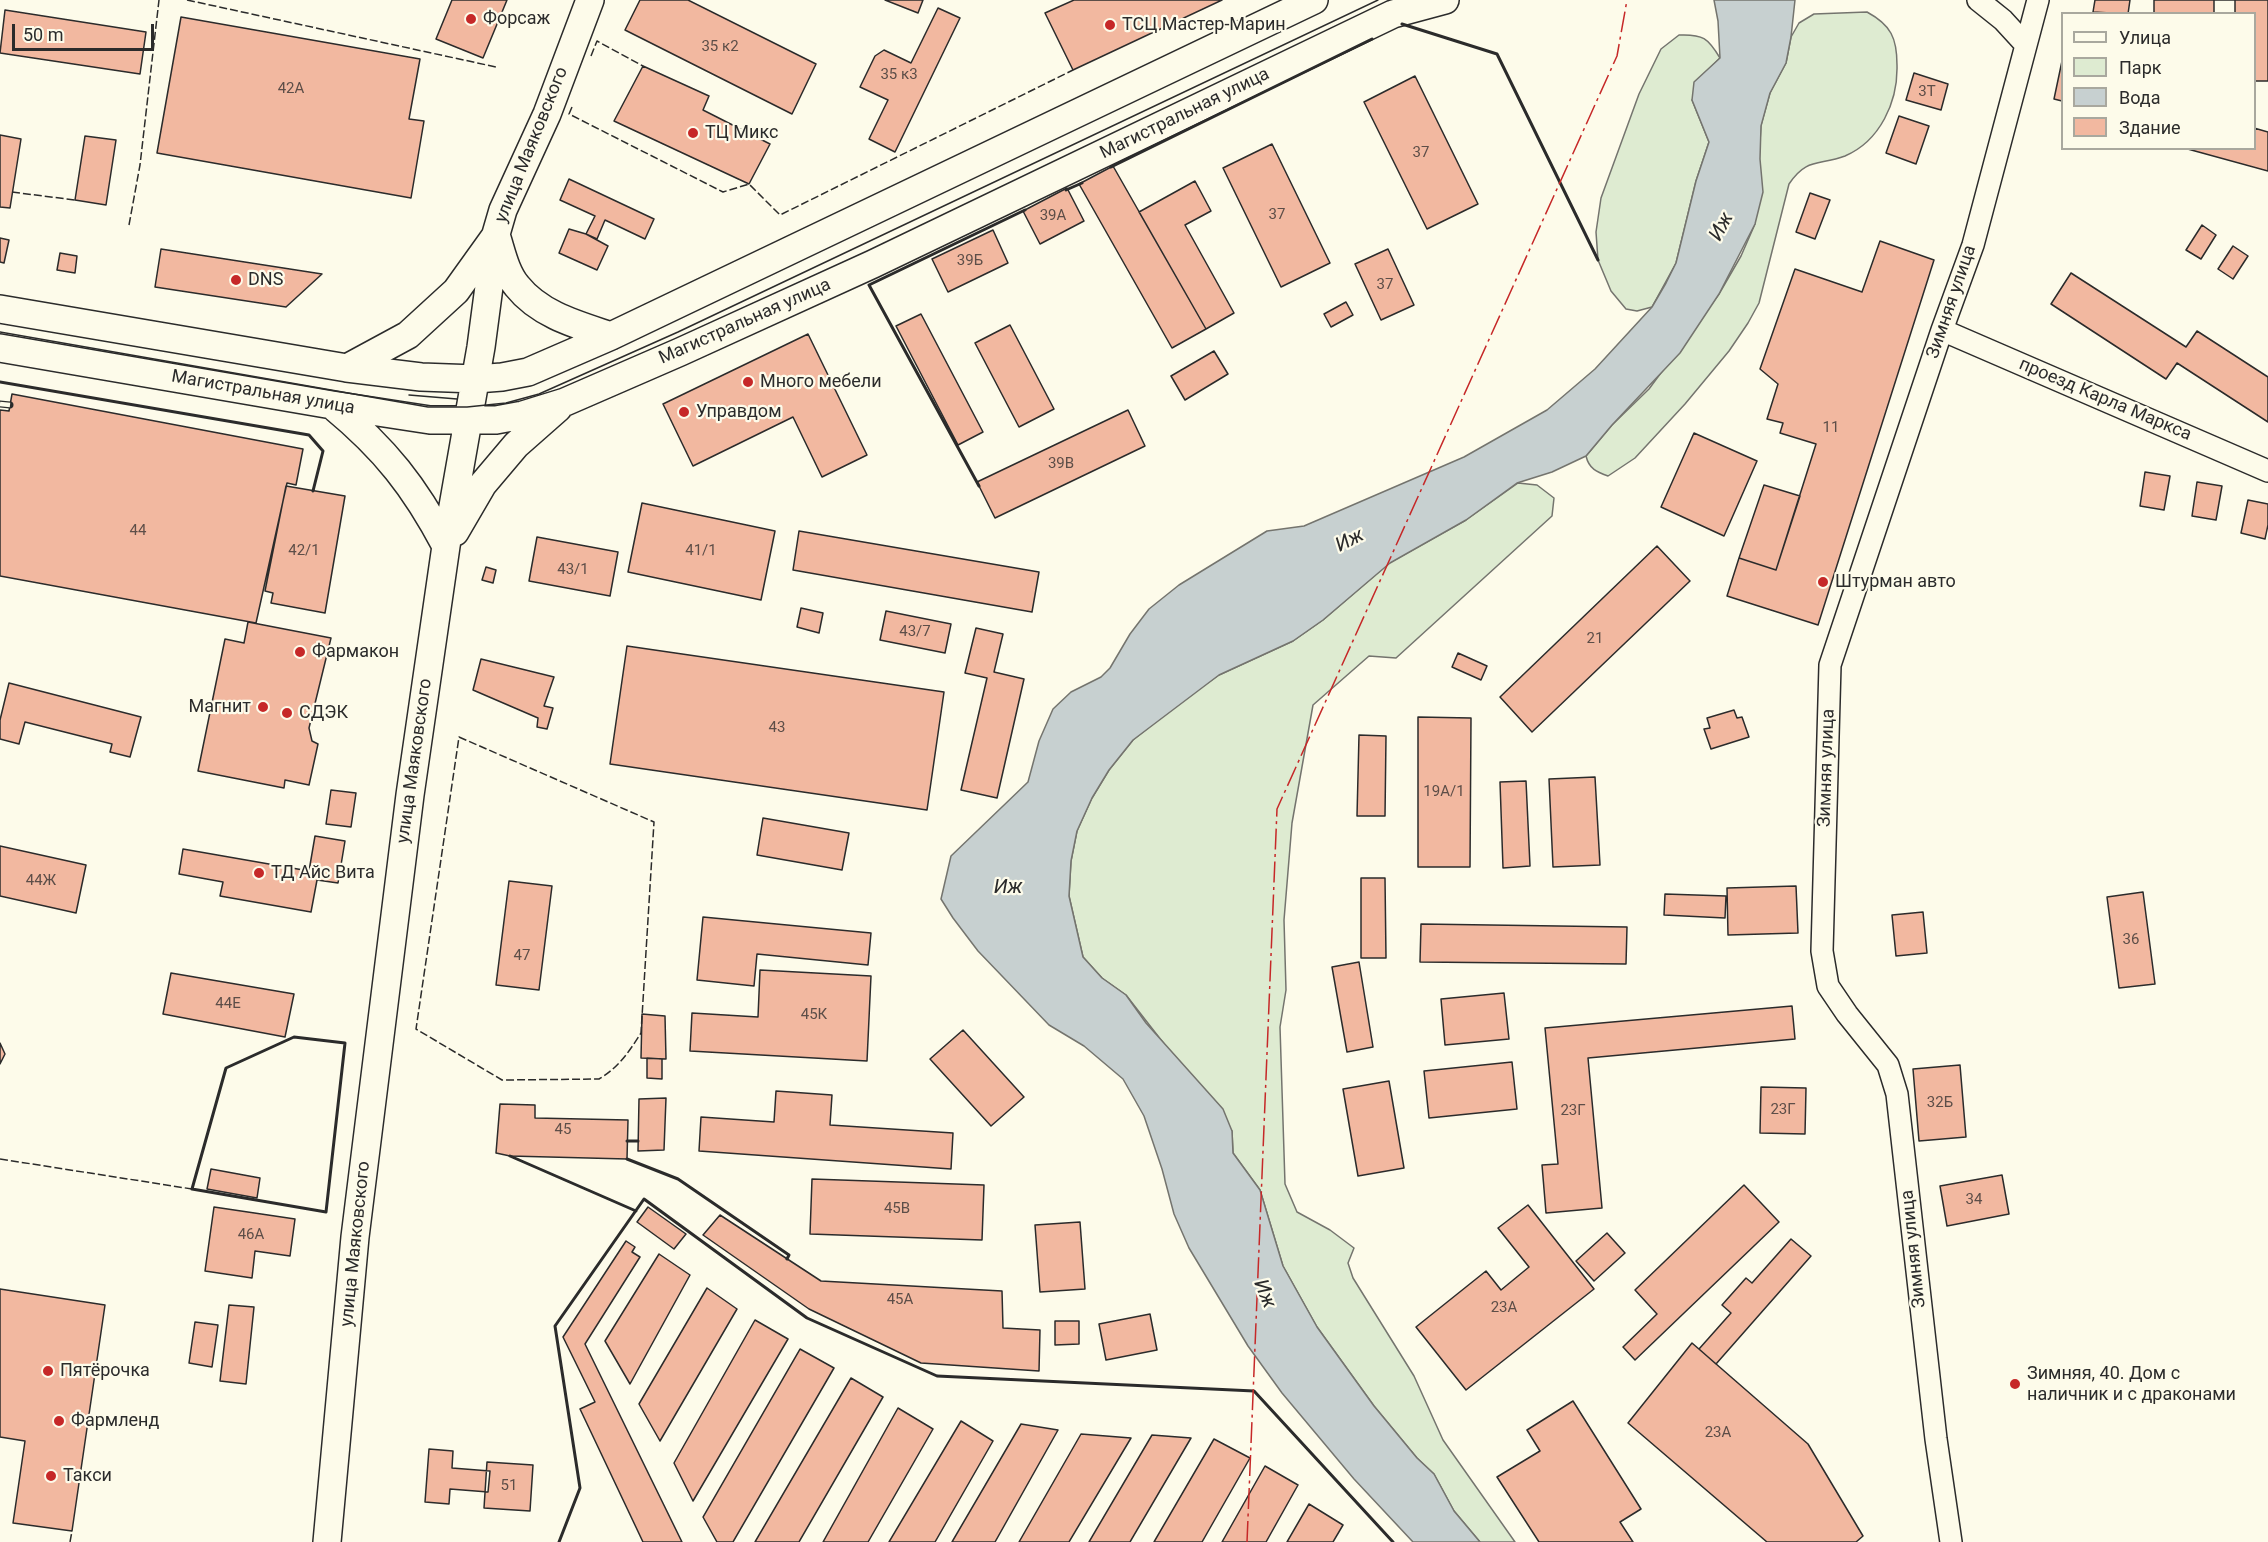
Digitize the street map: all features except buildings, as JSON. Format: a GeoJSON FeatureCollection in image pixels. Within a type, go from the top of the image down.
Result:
{"type":"FeatureCollection","features":[{"type":"Feature","properties":{"kind":"main road","name":"улица Маяковского"},"geometry":{"type":"LineString","coordinates":[[327,1542],[356,1225],[410,795],[447,546],[476,379],[496,234],[503,210],[547,114],[590,0]]}},
{"type":"Feature","properties":{"kind":"main road"},"geometry":{"type":"LineString","coordinates":[[0,309],[347,368],[421,377],[476,379],[528,372],[611,336],[1314,0]]}},
{"type":"Feature","properties":{"kind":"main road","name":"Магистральная улица"},"geometry":{"type":"LineString","coordinates":[[0,348],[430,420],[496,420],[524,415],[565,402],[873,264],[1393,14],[1445,0]]}},
{"type":"Feature","properties":{"kind":"main road"},"geometry":{"type":"LineString","coordinates":[[496,234],[506,266],[516,286],[536,304],[563,320],[611,336]]}},
{"type":"Feature","properties":{"kind":"main road"},"geometry":{"type":"LineString","coordinates":[[347,368],[408,334],[425,320],[456,291],[496,234]]}},
{"type":"Feature","properties":{"kind":"main road"},"geometry":{"type":"LineString","coordinates":[[447,546],[483,484],[496,468],[516,445],[565,402]]}},
{"type":"Feature","properties":{"kind":"main road"},"geometry":{"type":"LineString","coordinates":[[332,405],[364,432],[399,470],[425,507],[447,546]]}},
{"type":"Feature","properties":{"kind":"street"},"geometry":{"type":"LineString","coordinates":[[1978,0],[2003,20],[2025,44]]}},
{"type":"Feature","properties":{"kind":"street","name":"Зимняя улица"},"geometry":{"type":"LineString","coordinates":[[1951,1542],[1936,1439],[1897,1094],[1888,1065],[1847,1014],[1828,986],[1822,951],[1830,665],[1942,330],[1973,245],[2037,0]]}},
{"type":"Feature","properties":{"kind":"street","name":"проезд Карла Маркса"},"geometry":{"type":"LineString","coordinates":[[1942,330],[2268,471]]}},
{"type":"Feature","properties":{"kind":"green space"},"geometry":{"type":"Polygon","coordinates":[[[1867,12],[1887,27],[1896,47],[1894,93],[1885,119],[1868,141],[1857,149],[1845,156],[1808,166],[1796,175],[1789,184],[1759,303],[1748,323],[1729,351],[1685,404],[1635,458],[1608,476],[1597,471],[1591,467],[1586,456],[1612,425],[1649,389],[1719,294],[1741,256],[1755,224],[1761,125],[1770,93],[1786,63],[1791,37],[1799,23],[1814,14],[1867,12]]]}},
{"type":"Feature","properties":{"kind":"green space"},"geometry":{"type":"Polygon","coordinates":[[[1679,35],[1694,35],[1704,39],[1720,58],[1710,68],[1692,100],[1709,142],[1696,181],[1676,263],[1652,307],[1637,311],[1626,309],[1611,291],[1598,260],[1596,232],[1601,198],[1639,94],[1661,49],[1679,35]]]}},
{"type":"Feature","properties":{"kind":"green space"},"geometry":{"type":"Polygon","coordinates":[[[1518,483],[1537,485],[1554,498],[1552,516],[1396,658],[1369,656],[1313,705],[1292,823],[1284,920],[1286,990],[1280,1027],[1285,1184],[1297,1212],[1330,1230],[1354,1248],[1348,1263],[1353,1278],[1414,1376],[1443,1440],[1515,1542],[1480,1542],[1454,1511],[1434,1474],[1417,1458],[1374,1406],[1317,1327],[1283,1266],[1260,1190],[1233,1153],[1232,1131],[1126,995],[1102,978],[1083,957],[1069,896],[1071,861],[1077,831],[1092,798],[1109,770],[1133,740],[1219,675],[1293,641],[1323,620],[1389,563],[1466,520],[1518,483]]]}},
{"type":"Feature","properties":{"kind":"water","name":"Иж"},"geometry":{"type":"Polygon","coordinates":[[[1714,0],[1795,0],[1786,63],[1770,93],[1761,126],[1760,159],[1763,192],[1755,224],[1719,294],[1680,353],[1586,456],[1552,472],[1517,483],[1466,520],[1390,563],[1323,620],[1293,641],[1219,675],[1133,740],[1109,770],[1092,798],[1077,831],[1071,861],[1069,896],[1083,957],[1102,978],[1126,995],[1146,1023],[1223,1109],[1232,1131],[1233,1153],[1260,1190],[1283,1266],[1317,1327],[1374,1406],[1417,1458],[1434,1474],[1454,1511],[1480,1542],[1413,1542],[1354,1479],[1282,1393],[1248,1346],[1189,1248],[1174,1214],[1144,1116],[1123,1079],[1084,1046],[1049,1025],[978,951],[941,899],[951,856],[1028,782],[1039,741],[1053,709],[1071,692],[1101,677],[1110,668],[1130,634],[1149,609],[1179,585],[1267,531],[1304,526],[1464,457],[1547,410],[1595,369],[1652,307],[1676,263],[1696,181],[1709,142],[1692,100],[1694,82],[1720,58],[1718,21],[1714,0]]]}},
{"type":"Feature","properties":{"kind":"tram line"},"geometry":{"type":"LineString","coordinates":[[0,332],[428,407],[467,407],[506,403],[539,394],[678,332],[1378,0]]}},
{"type":"Feature","properties":{"kind":"tram line"},"geometry":{"type":"LineString","coordinates":[[409,395],[457,399]]}},
{"type":"Feature","properties":{"kind":"railway"},"geometry":{"type":"LineString","coordinates":[[0,404],[10,405]]}},
{"type":"Feature","properties":{"kind":"fence"},"geometry":{"type":"LineString","coordinates":[[129,225],[140,165],[159,0]]}},
{"type":"Feature","properties":{"kind":"fence"},"geometry":{"type":"LineString","coordinates":[[187,0],[496,67]]}},
{"type":"Feature","properties":{"kind":"fence"},"geometry":{"type":"LineString","coordinates":[[591,56],[597,41],[643,66]]}},
{"type":"Feature","properties":{"kind":"fence"},"geometry":{"type":"LineString","coordinates":[[572,107],[569,114],[723,192],[749,184],[780,215],[1073,70]]}},
{"type":"Feature","properties":{"kind":"fence"},"geometry":{"type":"LineString","coordinates":[[12,192],[75,200]]}},
{"type":"Feature","properties":{"kind":"fence"},"geometry":{"type":"LineString","coordinates":[[459,737],[654,822],[641,1033],[623,1059],[599,1079],[502,1080],[416,1029],[459,737]]}},
{"type":"Feature","properties":{"kind":"fence"},"geometry":{"type":"LineString","coordinates":[[0,1159],[192,1189]]}},
{"type":"Feature","properties":{"kind":"fence"},"geometry":{"type":"LineString","coordinates":[[70,1542],[72,1531]]}},
{"type":"Feature","properties":{"kind":"wall"},"geometry":{"type":"LineString","coordinates":[[1402,24],[1497,54],[1598,260]]}},
{"type":"Feature","properties":{"kind":"wall"},"geometry":{"type":"LineString","coordinates":[[1111,167],[1372,39]]}},
{"type":"Feature","properties":{"kind":"wall"},"geometry":{"type":"LineString","coordinates":[[1066,190],[1082,183]]}},
{"type":"Feature","properties":{"kind":"wall"},"geometry":{"type":"LineString","coordinates":[[979,486],[869,285],[1025,210]]}},
{"type":"Feature","properties":{"kind":"wall"},"geometry":{"type":"LineString","coordinates":[[0,382],[309,435],[323,451],[313,491]]}},
{"type":"Feature","properties":{"kind":"wall"},"geometry":{"type":"LineString","coordinates":[[294,1037],[345,1043],[326,1212],[192,1189],[226,1068],[294,1037]]}},
{"type":"Feature","properties":{"kind":"wall"},"geometry":{"type":"LineString","coordinates":[[627,1141],[638,1141]]}},
{"type":"Feature","properties":{"kind":"wall"},"geometry":{"type":"LineString","coordinates":[[510,1156],[636,1211]]}},
{"type":"Feature","properties":{"kind":"wall"},"geometry":{"type":"LineString","coordinates":[[627,1159],[678,1179],[789,1255],[787,1259]]}},
{"type":"Feature","properties":{"kind":"wall"},"geometry":{"type":"LineString","coordinates":[[559,1542],[580,1488],[555,1326],[644,1199],[807,1318],[937,1376],[1254,1391],[1393,1542]]}},
{"type":"Feature","properties":{"kind":"power"},"geometry":{"type":"LineString","coordinates":[[1247,1542],[1277,809],[1617,56],[1627,0]]}},
{"type":"Feature","properties":{"kind":"place","name":"Форсаж"},"geometry":{"type":"Point","coordinates":[471,19]}},
{"type":"Feature","properties":{"kind":"place","name":"ТСЦ Мастер-Марин"},"geometry":{"type":"Point","coordinates":[1110,25]}},
{"type":"Feature","properties":{"kind":"place","name":"ТЦ Микс"},"geometry":{"type":"Point","coordinates":[693,133]}},
{"type":"Feature","properties":{"kind":"place","name":"DNS"},"geometry":{"type":"Point","coordinates":[236,280]}},
{"type":"Feature","properties":{"kind":"place","name":"Много мебели"},"geometry":{"type":"Point","coordinates":[748,382]}},
{"type":"Feature","properties":{"kind":"place","name":"Управдом"},"geometry":{"type":"Point","coordinates":[684,412]}},
{"type":"Feature","properties":{"kind":"place","name":"Штурман авто"},"geometry":{"type":"Point","coordinates":[1823,582]}},
{"type":"Feature","properties":{"kind":"place","name":"Фармакон"},"geometry":{"type":"Point","coordinates":[300,652]}},
{"type":"Feature","properties":{"kind":"place","name":"Магнит"},"geometry":{"type":"Point","coordinates":[263,707]}},
{"type":"Feature","properties":{"kind":"place","name":"СДЭК"},"geometry":{"type":"Point","coordinates":[287,713]}},
{"type":"Feature","properties":{"kind":"place","name":"ТД Айс Вита"},"geometry":{"type":"Point","coordinates":[259,873]}},
{"type":"Feature","properties":{"kind":"place","name":"Пятёрочка"},"geometry":{"type":"Point","coordinates":[48,1371]}},
{"type":"Feature","properties":{"kind":"place","name":"Зимняя, 40. Дом с наличник и с драконами"},"geometry":{"type":"Point","coordinates":[2015,1384]}},
{"type":"Feature","properties":{"kind":"place","name":"Фармленд"},"geometry":{"type":"Point","coordinates":[59,1421]}},
{"type":"Feature","properties":{"kind":"place","name":"Такси"},"geometry":{"type":"Point","coordinates":[51,1476]}}]}
